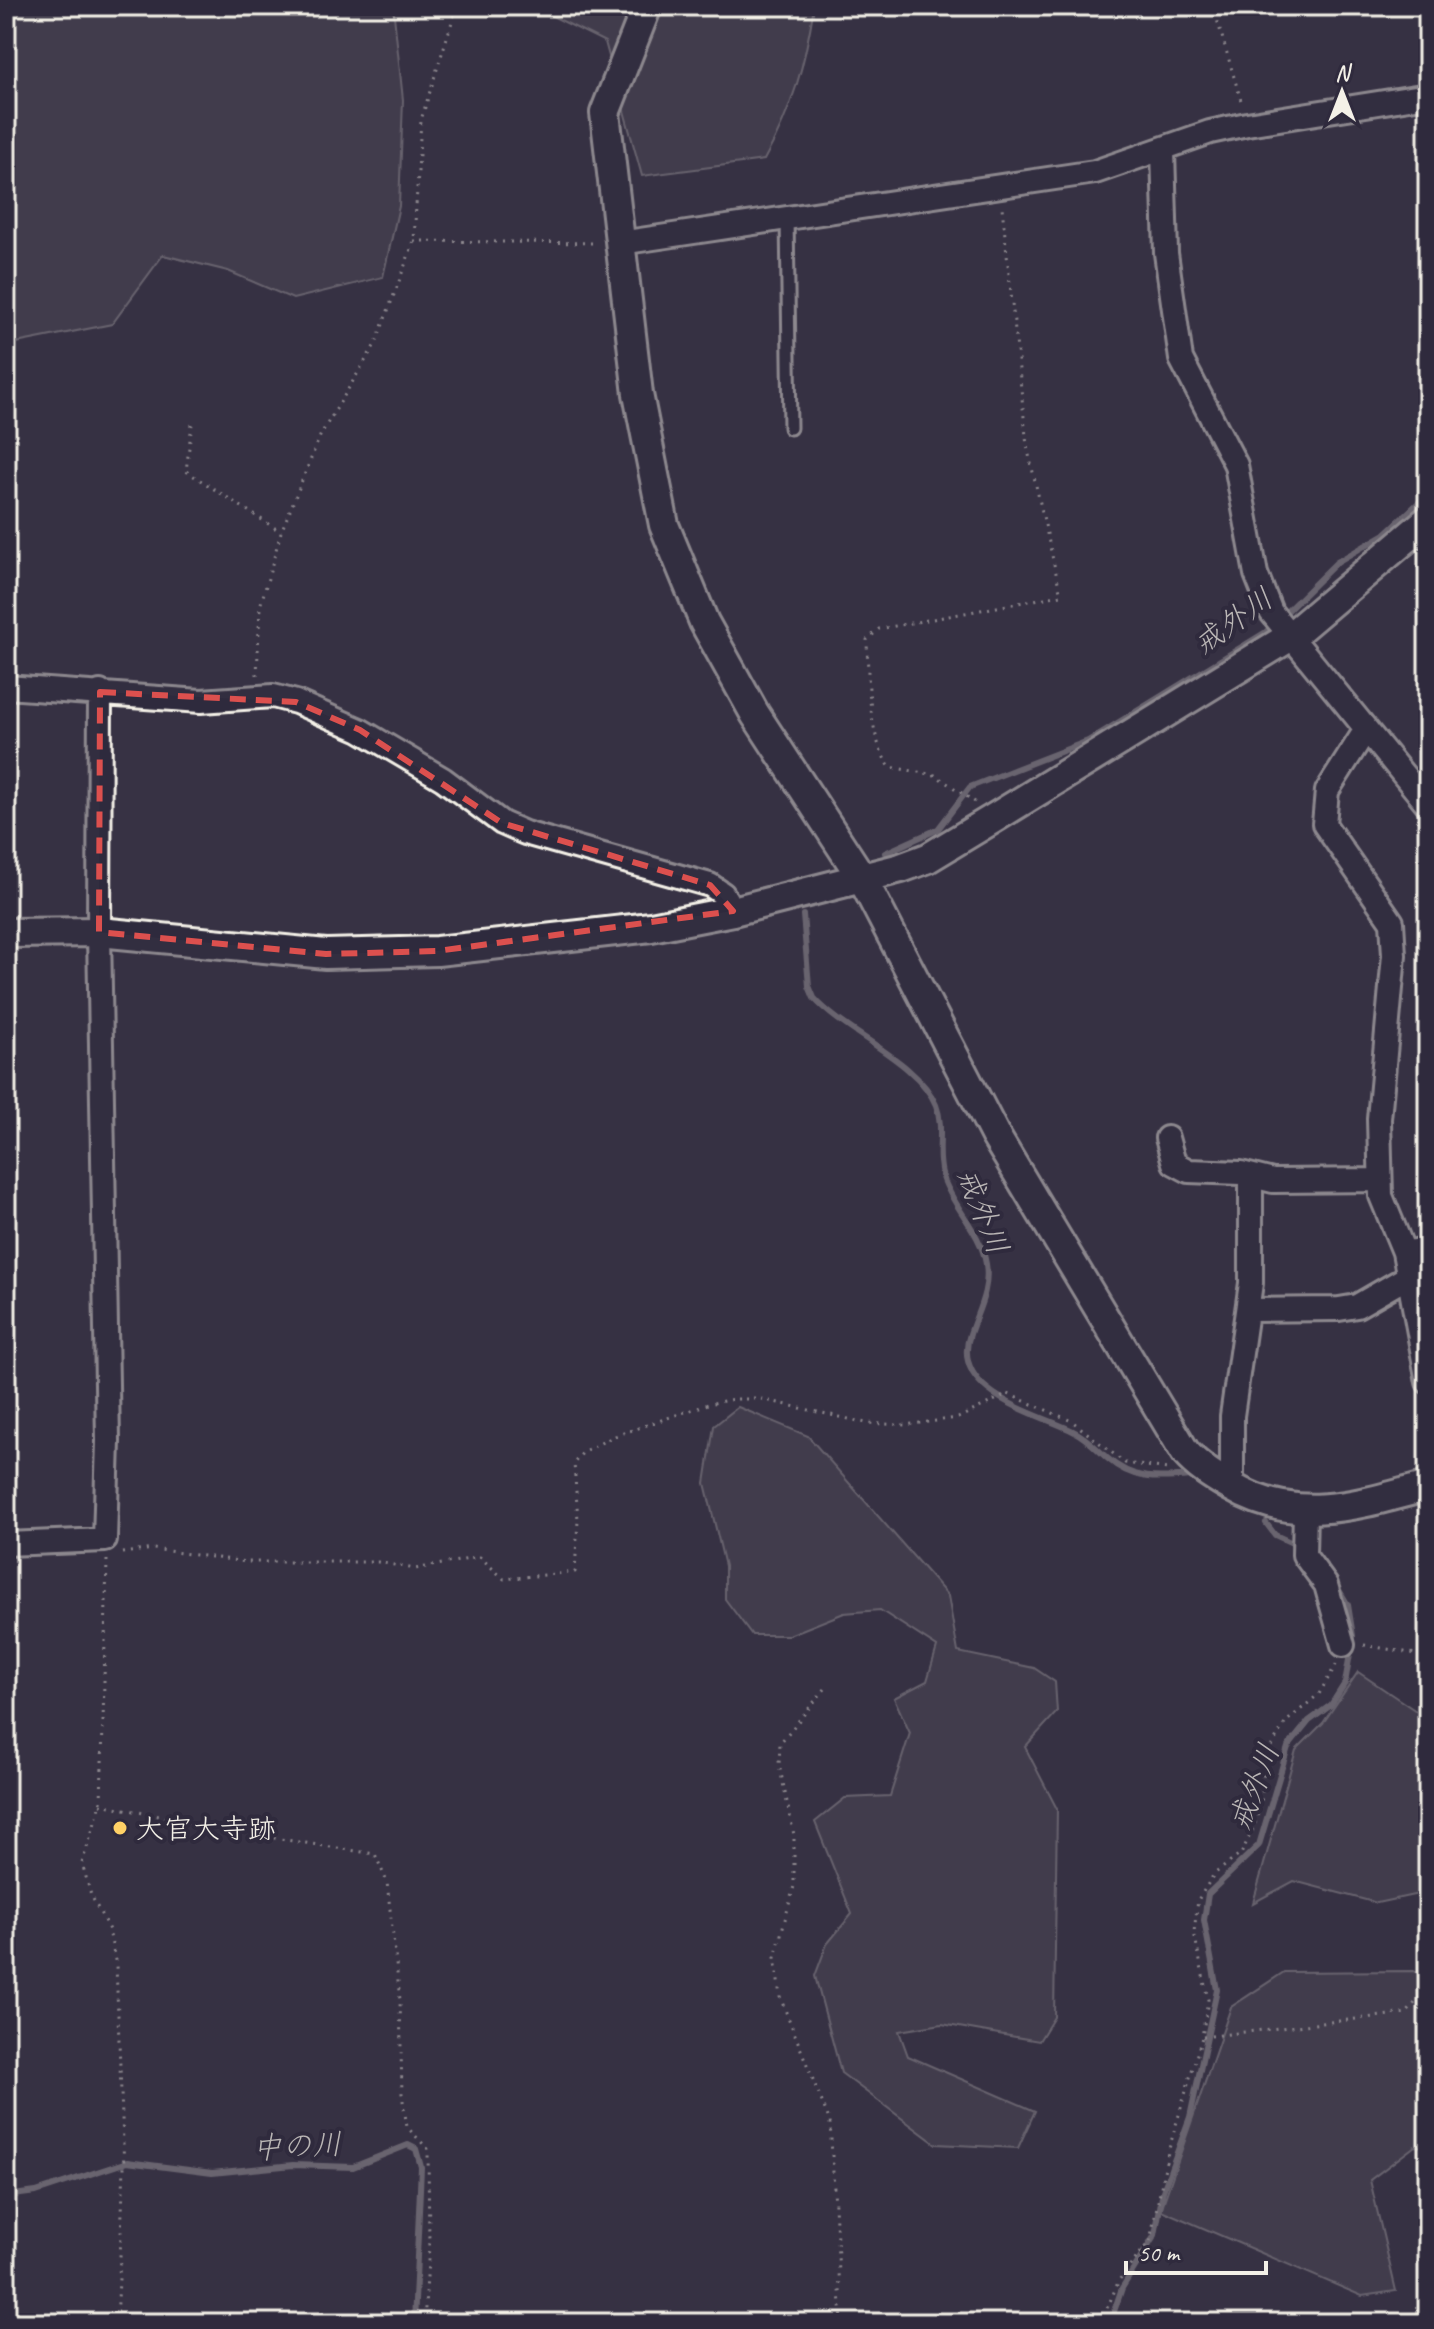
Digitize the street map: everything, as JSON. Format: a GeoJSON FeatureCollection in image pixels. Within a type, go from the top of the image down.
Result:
{"type":"FeatureCollection","features":[{"type":"Feature","properties":{"kind":"street"},"geometry":{"type":"LineString","coordinates":[[647,6],[605,113],[638,394],[664,525],[704,622],[748,701],[862,878],[995,1135],[1194,1462],[1261,1503],[1305,1510],[1345,1507],[1428,1486]]}},
{"type":"Feature","properties":{"kind":"street"},"geometry":{"type":"LineString","coordinates":[[620,243],[1095,172],[1163,151],[1210,132],[1428,95]]}},
{"type":"Feature","properties":{"kind":"street"},"geometry":{"type":"LineString","coordinates":[[1163,151],[1166,253],[1181,359],[1236,465],[1256,574],[1271,612],[1428,805]]}},
{"type":"Feature","properties":{"kind":"street"},"geometry":{"type":"LineString","coordinates":[[6,933],[99,932],[375,955],[651,927],[733,911],[862,878],[928,858],[1291,636],[1428,520]]}},
{"type":"Feature","properties":{"kind":"street"},"geometry":{"type":"LineString","coordinates":[[6,687],[201,701],[240,701],[256,695],[296,702],[339,718],[443,779],[502,823],[525,833],[710,885],[723,894],[733,911]]}},
{"type":"Feature","properties":{"kind":"street"},"geometry":{"type":"LineString","coordinates":[[6,1544],[106,1548],[108,1441],[99,932],[100,692]]}},
{"type":"Feature","properties":{"kind":"street"},"geometry":{"type":"LineString","coordinates":[[1365,731],[1327,791],[1323,806],[1324,824],[1384,906],[1394,937],[1379,1119],[1380,1180],[1384,1211],[1404,1252],[1428,1382]]}},
{"type":"Feature","properties":{"kind":"street"},"geometry":{"type":"LineString","coordinates":[[1167,1138],[1174,1163],[1180,1169],[1273,1181],[1380,1180]]}},
{"type":"Feature","properties":{"kind":"street"},"geometry":{"type":"LineString","coordinates":[[1232,1487],[1232,1416],[1249,1310],[1253,1260],[1251,1176]]}},
{"type":"Feature","properties":{"kind":"street"},"geometry":{"type":"LineString","coordinates":[[1404,1252],[1428,1250]]}},
{"type":"Feature","properties":{"kind":"street"},"geometry":{"type":"LineString","coordinates":[[1249,1310],[1357,1306],[1409,1276]]}},
{"type":"Feature","properties":{"kind":"street"},"geometry":{"type":"LineString","coordinates":[[1305,1510],[1304,1548],[1326,1585],[1354,1645]]}},
{"type":"Feature","properties":{"kind":"lane"},"geometry":{"type":"LineString","coordinates":[[787,217],[790,428]]}},
{"type":"Feature","properties":{"kind":"path"},"geometry":{"type":"LineString","coordinates":[[256,695],[260,607],[281,532],[321,434],[376,343],[414,241],[421,120],[457,6]]}},
{"type":"Feature","properties":{"kind":"path"},"geometry":{"type":"LineString","coordinates":[[1213,6],[1247,124]]}},
{"type":"Feature","properties":{"kind":"path"},"geometry":{"type":"LineString","coordinates":[[972,799],[935,775],[890,767],[880,754],[868,680],[867,640],[879,629],[1061,595],[1027,446],[1000,187]]}},
{"type":"Feature","properties":{"kind":"path"},"geometry":{"type":"LineString","coordinates":[[414,241],[620,243]]}},
{"type":"Feature","properties":{"kind":"path"},"geometry":{"type":"LineString","coordinates":[[192,424],[186,471],[281,532]]}},
{"type":"Feature","properties":{"kind":"path"},"geometry":{"type":"LineString","coordinates":[[117,2323],[124,2168],[116,1965],[109,1930],[91,1895],[82,1863],[101,1804],[106,1548],[153,1549],[246,1562],[378,1562],[415,1569],[480,1557],[504,1579],[575,1572],[578,1520],[574,1463],[584,1451],[615,1436],[708,1404],[734,1399],[761,1399],[866,1423],[905,1425],[958,1418],[1008,1394],[1072,1421],[1125,1463],[1167,1469],[1194,1462]]}},
{"type":"Feature","properties":{"kind":"path"},"geometry":{"type":"LineString","coordinates":[[1101,2323],[1119,2280],[1150,2241],[1164,2167],[1202,2037],[1208,2000],[1194,1932],[1198,1900],[1214,1874],[1241,1854],[1254,1827],[1262,1797],[1265,1757],[1286,1722],[1319,1694],[1354,1645],[1428,1656]]}},
{"type":"Feature","properties":{"kind":"path"},"geometry":{"type":"LineString","coordinates":[[825,1689],[780,1743],[779,1764],[794,1835],[794,1886],[775,1957],[780,1997],[830,2122],[842,2323]]}},
{"type":"Feature","properties":{"kind":"path"},"geometry":{"type":"LineString","coordinates":[[101,1804],[229,1831],[375,1854],[387,1882],[400,2000],[402,2094],[407,2127],[428,2149],[429,2246],[424,2323]]}},
{"type":"Feature","properties":{"kind":"path"},"geometry":{"type":"LineString","coordinates":[[1202,2037],[1407,2013],[1422,1994],[1428,1953]]}},
{"type":"Feature","properties":{"kind":"highlighted area"},"geometry":{"type":"Polygon","coordinates":[[[100,692],[296,702],[360,730],[502,823],[710,885],[733,911],[437,951],[326,954],[99,932],[100,692]]]}},
{"type":"Feature","properties":{"kind":"shaded area"},"geometry":{"type":"Polygon","coordinates":[[[6,6],[393,6],[403,100],[399,206],[383,277],[293,299],[228,271],[163,255],[112,324],[6,345],[6,6]]]}},
{"type":"Feature","properties":{"kind":"shaded area"},"geometry":{"type":"Polygon","coordinates":[[[532,6],[814,6],[796,85],[783,122],[764,160],[642,176],[605,42],[532,6]]]}},
{"type":"Feature","properties":{"kind":"shaded area"},"geometry":{"type":"Polygon","coordinates":[[[738,1407],[808,1436],[948,1596],[958,1652],[1034,1668],[1055,1682],[1057,1712],[1025,1747],[1057,1809],[1054,2017],[1039,2041],[942,2024],[899,2031],[908,2056],[1035,2111],[1018,2148],[936,2144],[841,2073],[815,1976],[827,1944],[852,1914],[815,1822],[845,1798],[890,1796],[910,1733],[894,1698],[927,1681],[937,1647],[880,1610],[844,1613],[789,1635],[752,1635],[725,1599],[725,1566],[705,1483],[714,1426],[738,1407]]]}},
{"type":"Feature","properties":{"kind":"shaded area"},"geometry":{"type":"Polygon","coordinates":[[[1358,1672],[1428,1719],[1428,1892],[1377,1903],[1294,1881],[1253,1903],[1296,1750],[1323,1723],[1358,1672]]]}},
{"type":"Feature","properties":{"kind":"shaded area"},"geometry":{"type":"Polygon","coordinates":[[[1414,1971],[1428,1979],[1428,2147],[1415,2146],[1370,2180],[1396,2291],[1362,2296],[1161,2210],[1231,2007],[1284,1972],[1414,1971]]]}},
{"type":"Feature","properties":{"kind":"waterway","name":"戒外川"},"geometry":{"type":"LineString","coordinates":[[885,853],[938,829],[970,787],[1088,741],[1266,632],[1337,562],[1385,534],[1428,494]]}},
{"type":"Feature","properties":{"kind":"waterway","name":"戒外川"},"geometry":{"type":"LineString","coordinates":[[803,915],[809,986],[814,998],[914,1075],[936,1105],[943,1177],[979,1241],[986,1264],[985,1291],[970,1334],[967,1354],[972,1372],[1000,1398],[1078,1433],[1126,1471],[1156,1478],[1191,1476]]}},
{"type":"Feature","properties":{"kind":"waterway","name":"戒外川"},"geometry":{"type":"LineString","coordinates":[[1266,1523],[1275,1535],[1301,1547]]}},
{"type":"Feature","properties":{"kind":"waterway","name":"戒外川"},"geometry":{"type":"LineString","coordinates":[[1110,2323],[1122,2288],[1155,2235],[1163,2191],[1190,2117],[1217,1990],[1204,1920],[1208,1894],[1259,1845],[1288,1747],[1309,1721],[1331,1705],[1345,1683],[1353,1636],[1348,1605],[1333,1580]]}},
{"type":"Feature","properties":{"kind":"waterway","name":"中の川"},"geometry":{"type":"LineString","coordinates":[[6,2196],[36,2192],[127,2162],[212,2173],[293,2165],[353,2167],[408,2145],[416,2149],[421,2167],[414,2323]]}},
{"type":"Feature","properties":{"kind":"place","name":"大官大寺跡"},"geometry":{"type":"Point","coordinates":[120,1828]}}]}
